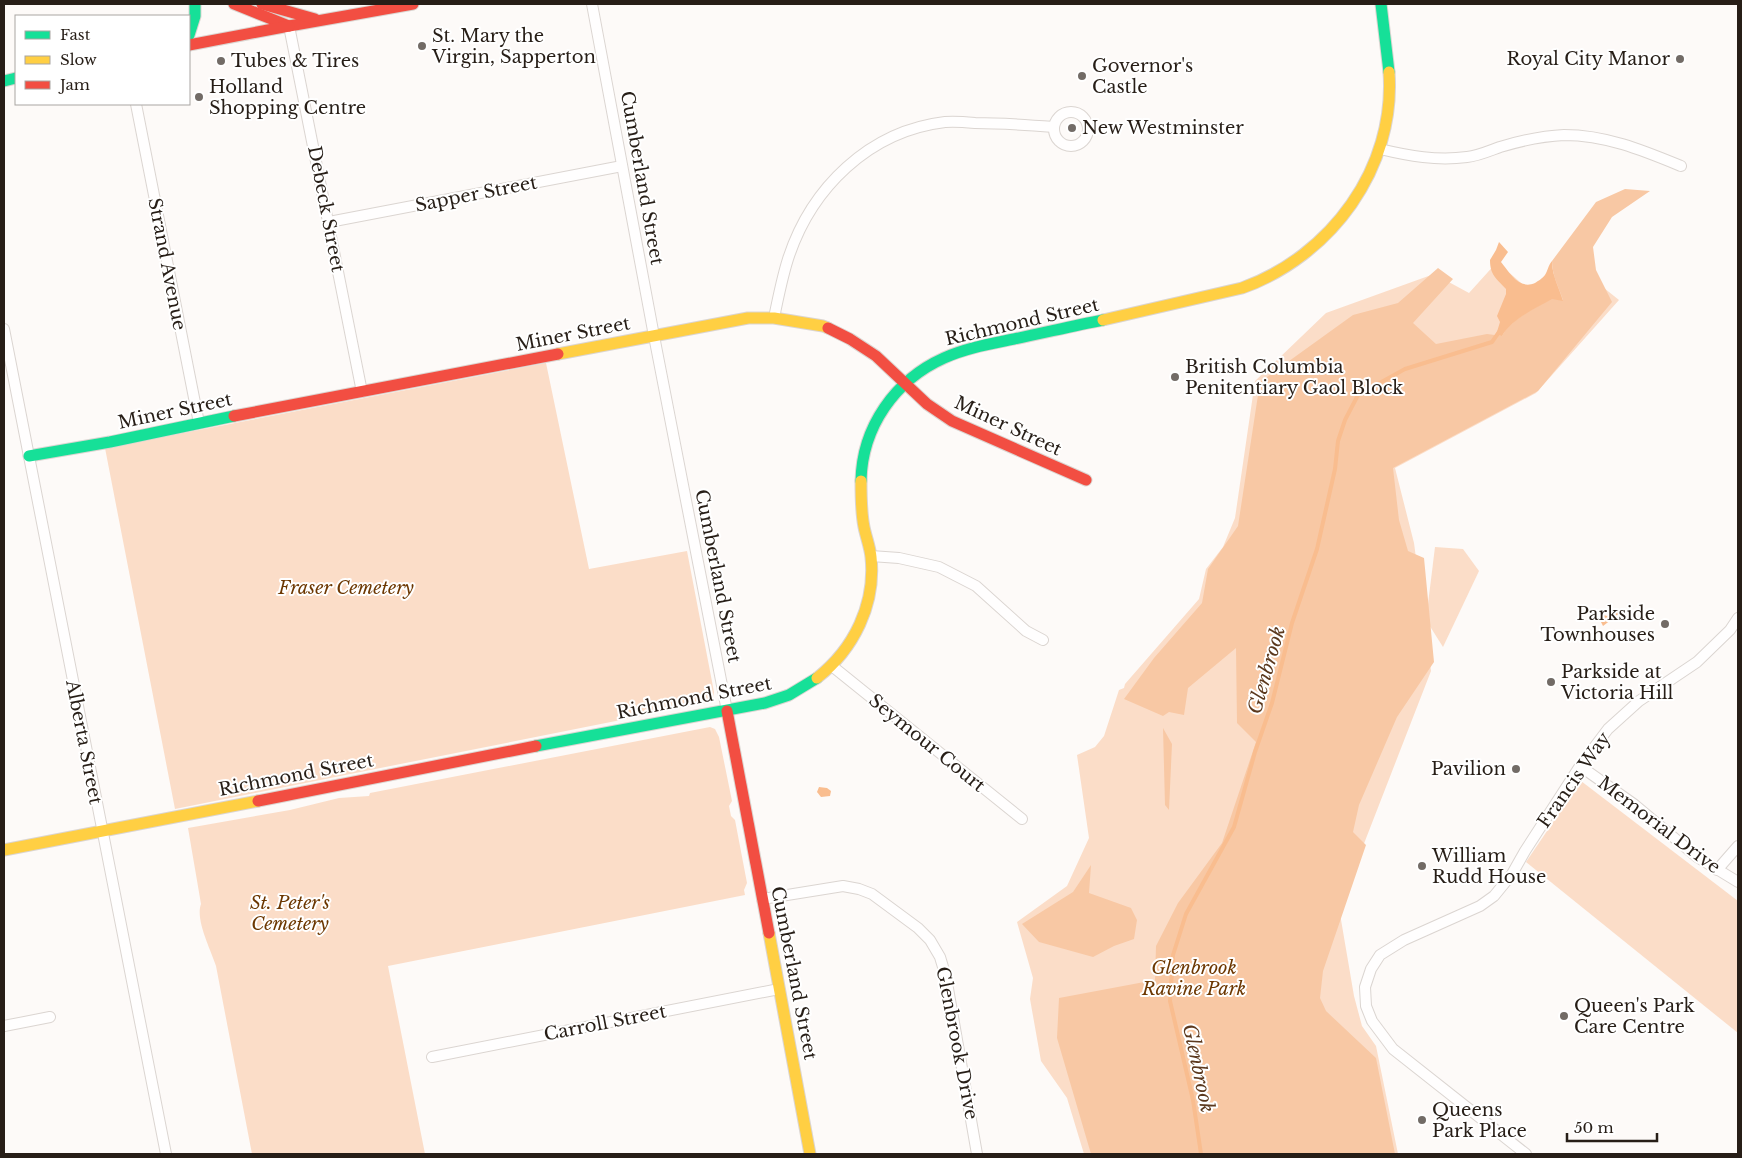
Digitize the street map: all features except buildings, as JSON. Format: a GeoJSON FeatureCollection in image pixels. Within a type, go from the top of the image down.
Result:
{"type":"FeatureCollection","features":[{"type":"Feature","properties":{"kind":"street"},"geometry":{"type":"LineString","coordinates":[[190,32],[196,16],[195,4]]}},
{"type":"Feature","properties":{"kind":"street"},"geometry":{"type":"LineString","coordinates":[[234,4],[289,26]]}},
{"type":"Feature","properties":{"kind":"street"},"geometry":{"type":"LineString","coordinates":[[262,4],[322,20]]}},
{"type":"Feature","properties":{"kind":"street"},"geometry":{"type":"LineString","coordinates":[[190,45],[413,4]]}},
{"type":"Feature","properties":{"kind":"street","name":"Cumberland Street"},"geometry":{"type":"LineString","coordinates":[[592,4],[810,1154]]}},
{"type":"Feature","properties":{"kind":"street","name":"Richmond Street"},"geometry":{"type":"LineString","coordinates":[[4,850],[727,711],[783,698],[802,690],[832,666],[859,629],[863,618],[871,586],[871,556],[860,493],[860,472],[868,436],[885,405],[906,384],[938,360],[962,350],[1110,319],[1218,294],[1261,281],[1294,262],[1320,241],[1350,209],[1380,149],[1389,108],[1389,75],[1381,4]]}},
{"type":"Feature","properties":{"kind":"street","name":"Debeck Street"},"geometry":{"type":"LineString","coordinates":[[289,26],[362,392]]}},
{"type":"Feature","properties":{"kind":"street","name":"Strand Avenue"},"geometry":{"type":"LineString","coordinates":[[136,105],[199,424]]}},
{"type":"Feature","properties":{"kind":"street"},"geometry":{"type":"LineString","coordinates":[[774,318],[788,258],[805,220],[834,179],[869,148],[903,132],[945,122],[1010,123],[1054,127]]}},
{"type":"Feature","properties":{"kind":"street"},"geometry":{"type":"LineString","coordinates":[[1380,149],[1413,157],[1469,157],[1516,142],[1565,135],[1600,138],[1634,146],[1681,166]]}},
{"type":"Feature","properties":{"kind":"street","name":"Sapper Street"},"geometry":{"type":"LineString","coordinates":[[329,222],[622,166]]}},
{"type":"Feature","properties":{"kind":"street","name":"Miner Street"},"geometry":{"type":"LineString","coordinates":[[29,456],[748,318],[774,318],[823,326],[850,339],[876,356],[930,406],[952,421],[1086,480]]}},
{"type":"Feature","properties":{"kind":"street","name":"Alberta Street"},"geometry":{"type":"LineString","coordinates":[[4,328],[166,1154]]}},
{"type":"Feature","properties":{"kind":"street"},"geometry":{"type":"LineString","coordinates":[[871,556],[899,558],[939,567],[976,586],[1026,631],[1043,640]]}},
{"type":"Feature","properties":{"kind":"street","name":"Francis Way"},"geometry":{"type":"LineString","coordinates":[[1526,1154],[1393,1048],[1372,1020],[1366,1006],[1365,987],[1370,969],[1380,954],[1410,937],[1480,906],[1494,896],[1512,874],[1580,766],[1608,730],[1640,701],[1697,662],[1730,630],[1738,618]]}},
{"type":"Feature","properties":{"kind":"street","name":"Seymour Court"},"geometry":{"type":"LineString","coordinates":[[832,666],[1022,819]]}},
{"type":"Feature","properties":{"kind":"street","name":"Memorial Drive"},"geometry":{"type":"LineString","coordinates":[[1580,766],[1635,805],[1697,857],[1738,882]]}},
{"type":"Feature","properties":{"kind":"street"},"geometry":{"type":"LineString","coordinates":[[1717,870],[1738,846]]}},
{"type":"Feature","properties":{"kind":"street","name":"Glenbrook Drive"},"geometry":{"type":"LineString","coordinates":[[762,899],[843,886],[859,889],[872,894],[918,928],[930,940],[940,957],[946,977],[978,1154]]}},
{"type":"Feature","properties":{"kind":"street","name":"Carroll Street"},"geometry":{"type":"LineString","coordinates":[[432,1057],[779,989]]}},
{"type":"Feature","properties":{"kind":"street"},"geometry":{"type":"LineString","coordinates":[[4,1026],[50,1017]]}},
{"type":"Feature","properties":{"kind":"green space","name":"Glenbrook Ravine Park"},"geometry":{"type":"Polygon","coordinates":[[[1625,189],[1650,191],[1612,217],[1593,247],[1596,270],[1612,302],[1538,391],[1393,468],[1399,520],[1408,551],[1424,558],[1434,662],[1397,717],[1359,805],[1353,832],[1366,845],[1323,971],[1320,998],[1326,1011],[1376,1058],[1395,1154],[1091,1154],[1057,1038],[1059,998],[1155,980],[1156,946],[1178,903],[1222,843],[1256,742],[1237,723],[1236,648],[1188,688],[1184,715],[1169,712],[1163,716],[1124,699],[1154,658],[1202,603],[1208,569],[1238,526],[1260,382],[1353,315],[1398,303],[1438,268],[1453,279],[1413,323],[1436,344],[1487,334],[1502,336],[1511,324],[1531,310],[1552,298],[1563,300],[1554,277],[1552,261],[1596,202],[1625,189]]]}},
{"type":"Feature","properties":{"kind":"green space","name":"Glenbrook Ravine Park"},"geometry":{"type":"Polygon","coordinates":[[[1569,260],[1619,300],[1536,393],[1395,468],[1414,543],[1431,671],[1339,908],[1354,996],[1362,1026],[1376,1046],[1398,1154],[1084,1154],[1067,1098],[1041,1061],[1030,999],[1033,978],[1017,922],[1067,886],[1089,838],[1077,755],[1095,747],[1104,736],[1119,690],[1124,688],[1125,684],[1199,599],[1206,569],[1223,547],[1235,518],[1255,381],[1326,313],[1434,274],[1469,293],[1497,262],[1536,296],[1569,260]]]}},
{"type":"Feature","properties":{"kind":"green space","name":"Fraser Cemetery"},"geometry":{"type":"Polygon","coordinates":[[[546,363],[589,569],[687,551],[714,692],[713,698],[706,703],[175,809],[105,448],[546,363]]]}},
{"type":"Feature","properties":{"kind":"green space"},"geometry":{"type":"Polygon","coordinates":[[[1435,547],[1463,549],[1479,571],[1443,647],[1426,620],[1435,547]]]}},
{"type":"Feature","properties":{"kind":"green space","name":"St. Peter's Cemetery"},"geometry":{"type":"Polygon","coordinates":[[[710,727],[715,729],[719,737],[732,801],[729,806],[731,816],[735,820],[747,883],[744,890],[745,895],[388,966],[425,1154],[252,1154],[216,966],[204,935],[200,918],[201,904],[188,828],[290,810],[339,798],[369,796],[370,793],[710,727]]]}},
{"type":"Feature","properties":{"kind":"green space"},"geometry":{"type":"Polygon","coordinates":[[[1163,728],[1172,744],[1169,810],[1165,805],[1163,728]]]}},
{"type":"Feature","properties":{"kind":"green space"},"geometry":{"type":"Polygon","coordinates":[[[1581,781],[1738,901],[1738,1033],[1526,862],[1581,781]]]}},
{"type":"Feature","properties":{"kind":"green space"},"geometry":{"type":"Polygon","coordinates":[[[1091,865],[1089,893],[1131,908],[1137,920],[1134,939],[1114,946],[1093,957],[1039,942],[1022,924],[1073,892],[1091,865]]]}},
{"type":"Feature","properties":{"kind":"shaded area"},"geometry":{"type":"Polygon","coordinates":[[[1499,242],[1508,252],[1501,262],[1515,279],[1524,284],[1535,283],[1542,278],[1552,261],[1554,277],[1563,301],[1552,299],[1517,319],[1502,336],[1496,335],[1500,322],[1497,316],[1506,294],[1506,289],[1492,273],[1490,265],[1490,260],[1499,242]]]}},
{"type":"Feature","properties":{"kind":"shaded area"},"geometry":{"type":"Polygon","coordinates":[[[1616,608],[1620,613],[1603,626],[1599,618],[1604,615],[1607,616],[1616,608]]]}},
{"type":"Feature","properties":{"kind":"shaded area"},"geometry":{"type":"Polygon","coordinates":[[[819,787],[827,788],[831,791],[830,796],[821,797],[817,792],[819,787]]]}},
{"type":"Feature","properties":{"kind":"waterway","name":"Glenbrook"},"geometry":{"type":"LineString","coordinates":[[1201,1154],[1193,1100],[1170,1001],[1173,955],[1186,914],[1234,827],[1255,752],[1272,703],[1292,623],[1317,549],[1335,469],[1338,441],[1345,420],[1358,395],[1405,369],[1492,342],[1499,332]]}},
{"type":"Feature","properties":{"kind":"traffic: fast"},"geometry":{"type":"LineString","coordinates":[[190,32],[195,16],[195,4]]}},
{"type":"Feature","properties":{"kind":"traffic: fast"},"geometry":{"type":"LineString","coordinates":[[1381,4],[1389,72]]}},
{"type":"Feature","properties":{"kind":"traffic: fast"},"geometry":{"type":"LineString","coordinates":[[4,81],[15,78]]}},
{"type":"Feature","properties":{"kind":"traffic: fast"},"geometry":{"type":"LineString","coordinates":[[861,481],[863,461],[868,442],[884,408],[896,392],[926,367],[969,349],[1103,320]]}},
{"type":"Feature","properties":{"kind":"traffic: fast"},"geometry":{"type":"LineString","coordinates":[[29,456],[110,442],[234,416]]}},
{"type":"Feature","properties":{"kind":"traffic: fast"},"geometry":{"type":"LineString","coordinates":[[536,746],[765,703],[789,695],[817,678]]}},
{"type":"Feature","properties":{"kind":"traffic: slow"},"geometry":{"type":"LineString","coordinates":[[1103,320],[1242,288],[1274,273],[1304,254],[1329,231],[1352,204],[1369,174],[1381,142],[1388,108],[1389,72]]}},
{"type":"Feature","properties":{"kind":"traffic: slow"},"geometry":{"type":"LineString","coordinates":[[558,354],[748,318],[774,318],[828,328]]}},
{"type":"Feature","properties":{"kind":"traffic: slow"},"geometry":{"type":"LineString","coordinates":[[817,678],[842,653],[852,639],[860,624],[870,592],[872,575],[871,557],[863,521],[861,481]]}},
{"type":"Feature","properties":{"kind":"traffic: slow"},"geometry":{"type":"LineString","coordinates":[[4,850],[258,801]]}},
{"type":"Feature","properties":{"kind":"traffic: slow"},"geometry":{"type":"LineString","coordinates":[[769,933],[810,1154]]}},
{"type":"Feature","properties":{"kind":"traffic: jam"},"geometry":{"type":"LineString","coordinates":[[234,4],[289,26],[413,4]]}},
{"type":"Feature","properties":{"kind":"traffic: jam"},"geometry":{"type":"LineString","coordinates":[[262,4],[315,19]]}},
{"type":"Feature","properties":{"kind":"traffic: jam"},"geometry":{"type":"LineString","coordinates":[[190,45],[289,26]]}},
{"type":"Feature","properties":{"kind":"traffic: jam"},"geometry":{"type":"LineString","coordinates":[[828,328],[850,339],[876,356],[927,404],[952,421],[1086,480]]}},
{"type":"Feature","properties":{"kind":"traffic: jam"},"geometry":{"type":"LineString","coordinates":[[234,416],[558,354]]}},
{"type":"Feature","properties":{"kind":"traffic: jam"},"geometry":{"type":"LineString","coordinates":[[727,711],[769,933]]}},
{"type":"Feature","properties":{"kind":"traffic: jam"},"geometry":{"type":"LineString","coordinates":[[258,801],[536,746]]}},
{"type":"Feature","properties":{"kind":"place","name":"St. Mary the Virgin, Sapperton"},"geometry":{"type":"Point","coordinates":[422,46]}},
{"type":"Feature","properties":{"kind":"place","name":"Royal City Manor"},"geometry":{"type":"Point","coordinates":[1680,59]}},
{"type":"Feature","properties":{"kind":"place","name":"Tubes & Tires"},"geometry":{"type":"Point","coordinates":[221,61]}},
{"type":"Feature","properties":{"kind":"place","name":"Governor's Castle"},"geometry":{"type":"Point","coordinates":[1082,76]}},
{"type":"Feature","properties":{"kind":"place","name":"Holland Shopping Centre"},"geometry":{"type":"Point","coordinates":[199,97]}},
{"type":"Feature","properties":{"kind":"place","name":"New Westminster"},"geometry":{"type":"Point","coordinates":[1072,128]}},
{"type":"Feature","properties":{"kind":"place","name":"British Columbia Penitentiary Gaol Block"},"geometry":{"type":"Point","coordinates":[1175,377]}},
{"type":"Feature","properties":{"kind":"place","name":"Parkside Townhouses"},"geometry":{"type":"Point","coordinates":[1665,624]}},
{"type":"Feature","properties":{"kind":"place","name":"Parkside at Victoria Hill"},"geometry":{"type":"Point","coordinates":[1551,682]}},
{"type":"Feature","properties":{"kind":"place","name":"Pavilion"},"geometry":{"type":"Point","coordinates":[1516,769]}},
{"type":"Feature","properties":{"kind":"place","name":"William Rudd House"},"geometry":{"type":"Point","coordinates":[1422,866]}},
{"type":"Feature","properties":{"kind":"place","name":"Queen's Park Care Centre"},"geometry":{"type":"Point","coordinates":[1564,1016]}},
{"type":"Feature","properties":{"kind":"place","name":"Queens Park Place"},"geometry":{"type":"Point","coordinates":[1422,1120]}}]}
